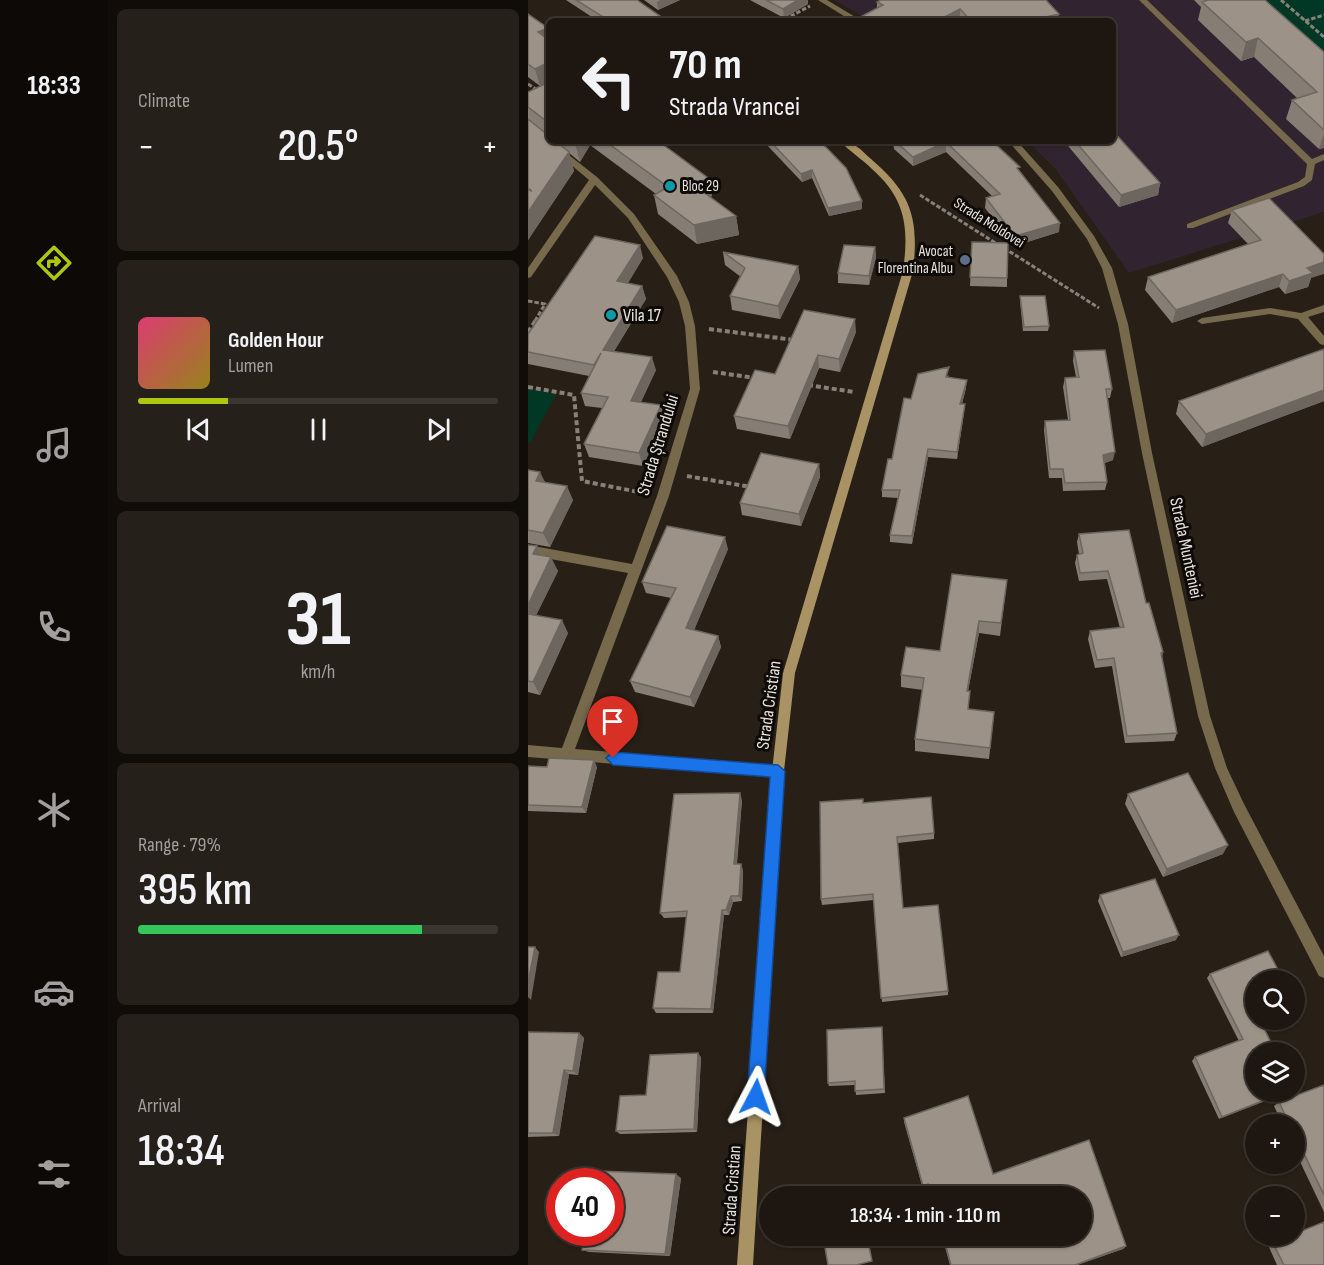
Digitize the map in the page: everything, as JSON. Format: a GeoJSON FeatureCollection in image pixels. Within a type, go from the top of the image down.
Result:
{"type":"FeatureCollection","features":[{"type":"Feature","properties":{"kind":"street"},"geometry":{"type":"LineString","coordinates":[[822,0],[853,18]]}},
{"type":"Feature","properties":{"kind":"street"},"geometry":{"type":"LineString","coordinates":[[1143,0],[1311,163]]}},
{"type":"Feature","properties":{"kind":"street","name":"Strada Cristian"},"geometry":{"type":"LineString","coordinates":[[745,1265],[778,771],[789,673],[908,271],[913,236],[908,212],[884,172],[848,144]]}},
{"type":"Feature","properties":{"kind":"street","name":"Strada Munteniei"},"geometry":{"type":"LineString","coordinates":[[1015,144],[1055,189],[1091,238],[1107,267],[1123,324],[1147,453],[1204,716],[1221,768],[1239,808],[1324,971]]}},
{"type":"Feature","properties":{"kind":"street","name":"Strada Ștrandului"},"geometry":{"type":"LineString","coordinates":[[555,148],[594,179],[631,216],[672,276],[684,302],[690,326],[695,389],[663,496],[566,755]]}},
{"type":"Feature","properties":{"kind":"street"},"geometry":{"type":"LineString","coordinates":[[1311,163],[1324,157]]}},
{"type":"Feature","properties":{"kind":"street"},"geometry":{"type":"LineString","coordinates":[[1190,226],[1301,184],[1309,178],[1311,163]]}},
{"type":"Feature","properties":{"kind":"street"},"geometry":{"type":"LineString","coordinates":[[528,275],[594,179]]}},
{"type":"Feature","properties":{"kind":"street"},"geometry":{"type":"LineString","coordinates":[[1202,321],[1270,311],[1301,316],[1324,308]]}},
{"type":"Feature","properties":{"kind":"street"},"geometry":{"type":"LineString","coordinates":[[1301,316],[1324,342]]}},
{"type":"Feature","properties":{"kind":"street"},"geometry":{"type":"LineString","coordinates":[[528,550],[634,569]]}},
{"type":"Feature","properties":{"kind":"street"},"geometry":{"type":"LineString","coordinates":[[528,751],[778,771]]}},
{"type":"Feature","properties":{"kind":"path"},"geometry":{"type":"LineString","coordinates":[[1281,0],[1324,37]]}},
{"type":"Feature","properties":{"kind":"path"},"geometry":{"type":"LineString","coordinates":[[781,18],[791,16],[809,7]]}},
{"type":"Feature","properties":{"kind":"path"},"geometry":{"type":"LineString","coordinates":[[1305,21],[1324,15]]}},
{"type":"Feature","properties":{"kind":"path"},"geometry":{"type":"LineString","coordinates":[[528,84],[537,90],[543,87]]}},
{"type":"Feature","properties":{"kind":"path","name":"Strada Moldovei"},"geometry":{"type":"LineString","coordinates":[[914,191],[1123,324]]}},
{"type":"Feature","properties":{"kind":"path"},"geometry":{"type":"LineString","coordinates":[[528,301],[545,304],[528,332]]}},
{"type":"Feature","properties":{"kind":"path"},"geometry":{"type":"LineString","coordinates":[[690,326],[798,341]]}},
{"type":"Feature","properties":{"kind":"path"},"geometry":{"type":"LineString","coordinates":[[694,369],[761,379]]}},
{"type":"Feature","properties":{"kind":"path"},"geometry":{"type":"LineString","coordinates":[[806,385],[872,395]]}},
{"type":"Feature","properties":{"kind":"path"},"geometry":{"type":"LineString","coordinates":[[528,387],[574,395],[582,481],[663,496]]}},
{"type":"Feature","properties":{"kind":"path"},"geometry":{"type":"LineString","coordinates":[[669,473],[754,487]]}},
{"type":"Feature","properties":{"kind":"shaded area"},"geometry":{"type":"Polygon","coordinates":[[[834,0],[1238,0],[1324,78],[1324,212],[1129,273],[1054,167],[1030,144],[1116,144],[1116,18],[867,18],[834,0]]]}},
{"type":"Feature","properties":{"kind":"green space"},"geometry":{"type":"Polygon","coordinates":[[[1261,0],[1324,0],[1324,55],[1261,0]]]}},
{"type":"Feature","properties":{"kind":"green space"},"geometry":{"type":"Polygon","coordinates":[[[528,389],[556,394],[530,443],[528,442],[528,389]]]}},
{"type":"Feature","properties":{"kind":"building"},"geometry":{"type":"Polygon","coordinates":[[[576,0],[637,0],[663,18],[615,17],[605,18],[576,0]]]}},
{"type":"Feature","properties":{"kind":"building"},"geometry":{"type":"Polygon","coordinates":[[[766,0],[798,0],[783,9],[766,0]]]}},
{"type":"Feature","properties":{"kind":"building"},"geometry":{"type":"Polygon","coordinates":[[[881,0],[1046,0],[1059,14],[1041,18],[968,18],[960,9],[943,18],[859,18],[883,5],[877,2],[881,0]]]}},
{"type":"Feature","properties":{"kind":"building"},"geometry":{"type":"Polygon","coordinates":[[[1208,0],[1265,0],[1324,52],[1324,130],[1292,100],[1317,92],[1258,38],[1246,42],[1202,2],[1208,0]]]}},
{"type":"Feature","properties":{"kind":"building"},"geometry":{"type":"Polygon","coordinates":[[[528,14],[546,27],[546,29],[538,32],[546,38],[546,64],[535,69],[528,64],[528,14]]]}},
{"type":"Feature","properties":{"kind":"building"},"geometry":{"type":"Polygon","coordinates":[[[546,83],[546,121],[528,107],[528,92],[546,83]]]}},
{"type":"Feature","properties":{"kind":"building"},"geometry":{"type":"Polygon","coordinates":[[[528,119],[546,134],[546,144],[559,144],[569,152],[528,212],[528,190],[532,191],[528,188],[528,119]]]}},
{"type":"Feature","properties":{"kind":"building"},"geometry":{"type":"Polygon","coordinates":[[[1116,134],[1160,183],[1121,195],[1078,144],[1116,144],[1116,134]]]}},
{"type":"Feature","properties":{"kind":"building"},"geometry":{"type":"Polygon","coordinates":[[[609,144],[662,144],[708,178],[694,185],[736,216],[694,225],[654,195],[668,187],[609,144]]]}},
{"type":"Feature","properties":{"kind":"building"},"geometry":{"type":"Polygon","coordinates":[[[773,144],[823,144],[846,168],[862,201],[828,208],[812,170],[801,174],[773,144]]]}},
{"type":"Feature","properties":{"kind":"building"},"geometry":{"type":"Polygon","coordinates":[[[898,144],[942,144],[913,157],[898,144]]]}},
{"type":"Feature","properties":{"kind":"building"},"geometry":{"type":"Polygon","coordinates":[[[948,144],[995,144],[1020,167],[1017,168],[1060,223],[1015,236],[986,198],[1000,194],[948,144]]]}},
{"type":"Feature","properties":{"kind":"building"},"geometry":{"type":"Polygon","coordinates":[[[1269,198],[1324,254],[1324,262],[1307,268],[1313,273],[1289,281],[1283,274],[1176,310],[1148,277],[1261,240],[1232,210],[1269,198]]]}},
{"type":"Feature","properties":{"kind":"building"},"geometry":{"type":"Polygon","coordinates":[[[595,236],[640,245],[617,281],[642,286],[603,350],[652,357],[631,401],[661,405],[639,453],[584,444],[608,397],[581,393],[601,353],[594,365],[528,352],[528,334],[595,236]]]}},
{"type":"Feature","properties":{"kind":"building"},"geometry":{"type":"Polygon","coordinates":[[[972,242],[1008,243],[1007,278],[970,277],[972,242]]]}},
{"type":"Feature","properties":{"kind":"building"},"geometry":{"type":"Polygon","coordinates":[[[844,245],[875,247],[869,276],[838,273],[844,245]]]}},
{"type":"Feature","properties":{"kind":"building"},"geometry":{"type":"Polygon","coordinates":[[[723,252],[798,266],[778,306],[730,296],[745,268],[723,252]]]}},
{"type":"Feature","properties":{"kind":"building"},"geometry":{"type":"Polygon","coordinates":[[[1020,296],[1045,296],[1049,326],[1024,327],[1020,296]]]}},
{"type":"Feature","properties":{"kind":"building"},"geometry":{"type":"Polygon","coordinates":[[[804,310],[855,319],[839,359],[818,355],[788,426],[734,416],[755,370],[775,374],[804,310]]]}},
{"type":"Feature","properties":{"kind":"building"},"geometry":{"type":"Polygon","coordinates":[[[1324,349],[1324,390],[1206,434],[1179,401],[1324,349]]]}},
{"type":"Feature","properties":{"kind":"building"},"geometry":{"type":"Polygon","coordinates":[[[1105,350],[1112,389],[1106,389],[1115,452],[1103,455],[1107,482],[1065,483],[1063,469],[1050,469],[1045,421],[1070,420],[1065,378],[1079,377],[1074,351],[1105,350]]]}},
{"type":"Feature","properties":{"kind":"building"},"geometry":{"type":"Polygon","coordinates":[[[949,367],[946,377],[967,380],[960,404],[965,404],[957,452],[928,449],[912,536],[890,535],[900,490],[882,490],[888,459],[892,459],[904,398],[911,399],[918,374],[949,367]]]}},
{"type":"Feature","properties":{"kind":"building"},"geometry":{"type":"Polygon","coordinates":[[[761,453],[819,464],[799,514],[740,503],[761,453]]]}},
{"type":"Feature","properties":{"kind":"building"},"geometry":{"type":"Polygon","coordinates":[[[528,470],[540,472],[536,481],[567,486],[543,533],[528,530],[528,470]]]}},
{"type":"Feature","properties":{"kind":"building"},"geometry":{"type":"Polygon","coordinates":[[[667,526],[725,537],[686,628],[718,636],[690,697],[630,681],[676,588],[642,582],[667,526]]]}},
{"type":"Feature","properties":{"kind":"building"},"geometry":{"type":"Polygon","coordinates":[[[1129,530],[1146,603],[1149,603],[1163,652],[1161,653],[1177,733],[1127,736],[1114,658],[1097,660],[1090,631],[1124,627],[1108,571],[1080,573],[1077,555],[1083,553],[1079,534],[1129,530]]]}},
{"type":"Feature","properties":{"kind":"building"},"geometry":{"type":"Polygon","coordinates":[[[528,545],[537,546],[533,554],[551,557],[528,605],[528,545]]]}},
{"type":"Feature","properties":{"kind":"building"},"geometry":{"type":"Polygon","coordinates":[[[952,574],[1007,580],[1001,623],[979,621],[967,691],[970,691],[968,709],[994,712],[990,748],[915,739],[924,678],[901,675],[906,647],[940,651],[952,574]]]}},
{"type":"Feature","properties":{"kind":"building"},"geometry":{"type":"Polygon","coordinates":[[[528,614],[562,620],[533,682],[528,681],[528,614]]]}},
{"type":"Feature","properties":{"kind":"building"},"geometry":{"type":"Polygon","coordinates":[[[549,758],[594,760],[582,807],[528,805],[528,766],[547,767],[549,758]]]}},
{"type":"Feature","properties":{"kind":"building"},"geometry":{"type":"Polygon","coordinates":[[[1188,773],[1228,845],[1167,869],[1128,794],[1188,773]]]}},
{"type":"Feature","properties":{"kind":"building"},"geometry":{"type":"Polygon","coordinates":[[[740,793],[734,864],[741,864],[739,896],[731,896],[726,910],[722,910],[711,1009],[653,1008],[658,972],[680,972],[687,911],[660,913],[674,794],[740,793]]]}},
{"type":"Feature","properties":{"kind":"building"},"geometry":{"type":"Polygon","coordinates":[[[931,797],[934,833],[897,837],[903,908],[938,905],[948,991],[881,998],[873,894],[821,899],[820,802],[863,799],[863,803],[931,797]]]}},
{"type":"Feature","properties":{"kind":"building"},"geometry":{"type":"Polygon","coordinates":[[[1155,879],[1179,935],[1123,952],[1100,895],[1155,879]]]}},
{"type":"Feature","properties":{"kind":"building"},"geometry":{"type":"Polygon","coordinates":[[[528,947],[535,947],[528,982],[528,947]]]}},
{"type":"Feature","properties":{"kind":"building"},"geometry":{"type":"Polygon","coordinates":[[[1268,951],[1278,970],[1245,970],[1245,1030],[1265,1030],[1271,1042],[1245,1042],[1245,1102],[1260,1102],[1222,1117],[1195,1057],[1243,1039],[1210,974],[1268,951]]]}},
{"type":"Feature","properties":{"kind":"building"},"geometry":{"type":"Polygon","coordinates":[[[882,1027],[884,1089],[855,1091],[855,1081],[828,1083],[827,1030],[882,1027]]]}},
{"type":"Feature","properties":{"kind":"building"},"geometry":{"type":"Polygon","coordinates":[[[528,1032],[579,1033],[573,1071],[564,1070],[553,1133],[528,1133],[528,1032]]]}},
{"type":"Feature","properties":{"kind":"building"},"geometry":{"type":"Polygon","coordinates":[[[698,1053],[694,1129],[616,1131],[620,1096],[646,1095],[650,1055],[698,1053]]]}},
{"type":"Feature","properties":{"kind":"building"},"geometry":{"type":"Polygon","coordinates":[[[1324,1085],[1324,1195],[1305,1156],[1305,1114],[1285,1114],[1279,1102],[1305,1102],[1305,1092],[1324,1085]]]}},
{"type":"Feature","properties":{"kind":"building"},"geometry":{"type":"Polygon","coordinates":[[[968,1096],[993,1174],[1089,1140],[1126,1246],[1075,1265],[951,1265],[946,1246],[1092,1246],[1092,1186],[929,1186],[928,1184],[923,1186],[904,1118],[968,1096]]]}},
{"type":"Feature","properties":{"kind":"building"},"geometry":{"type":"Polygon","coordinates":[[[624,1172],[676,1174],[665,1254],[582,1250],[583,1246],[624,1246],[624,1172]]]}},
{"type":"Feature","properties":{"kind":"building"},"geometry":{"type":"Polygon","coordinates":[[[1324,1222],[1324,1265],[1284,1265],[1274,1246],[1305,1246],[1305,1230],[1324,1222]]]}},
{"type":"Feature","properties":{"kind":"building"},"geometry":{"type":"Polygon","coordinates":[[[825,1246],[869,1246],[872,1261],[856,1265],[828,1265],[825,1246]]]}},
{"type":"Feature","properties":{"kind":"place","name":"Bloc 29"},"geometry":{"type":"Point","coordinates":[670,186]}},
{"type":"Feature","properties":{"kind":"place","name":"Avocat Florentina Albu"},"geometry":{"type":"Point","coordinates":[965,260]}},
{"type":"Feature","properties":{"kind":"place","name":"Vila 17"},"geometry":{"type":"Point","coordinates":[611,315]}},
{"type":"Feature","properties":{"kind":"route"},"geometry":{"type":"LineString","coordinates":[[613,758],[778,771],[756,1097]]}}]}
